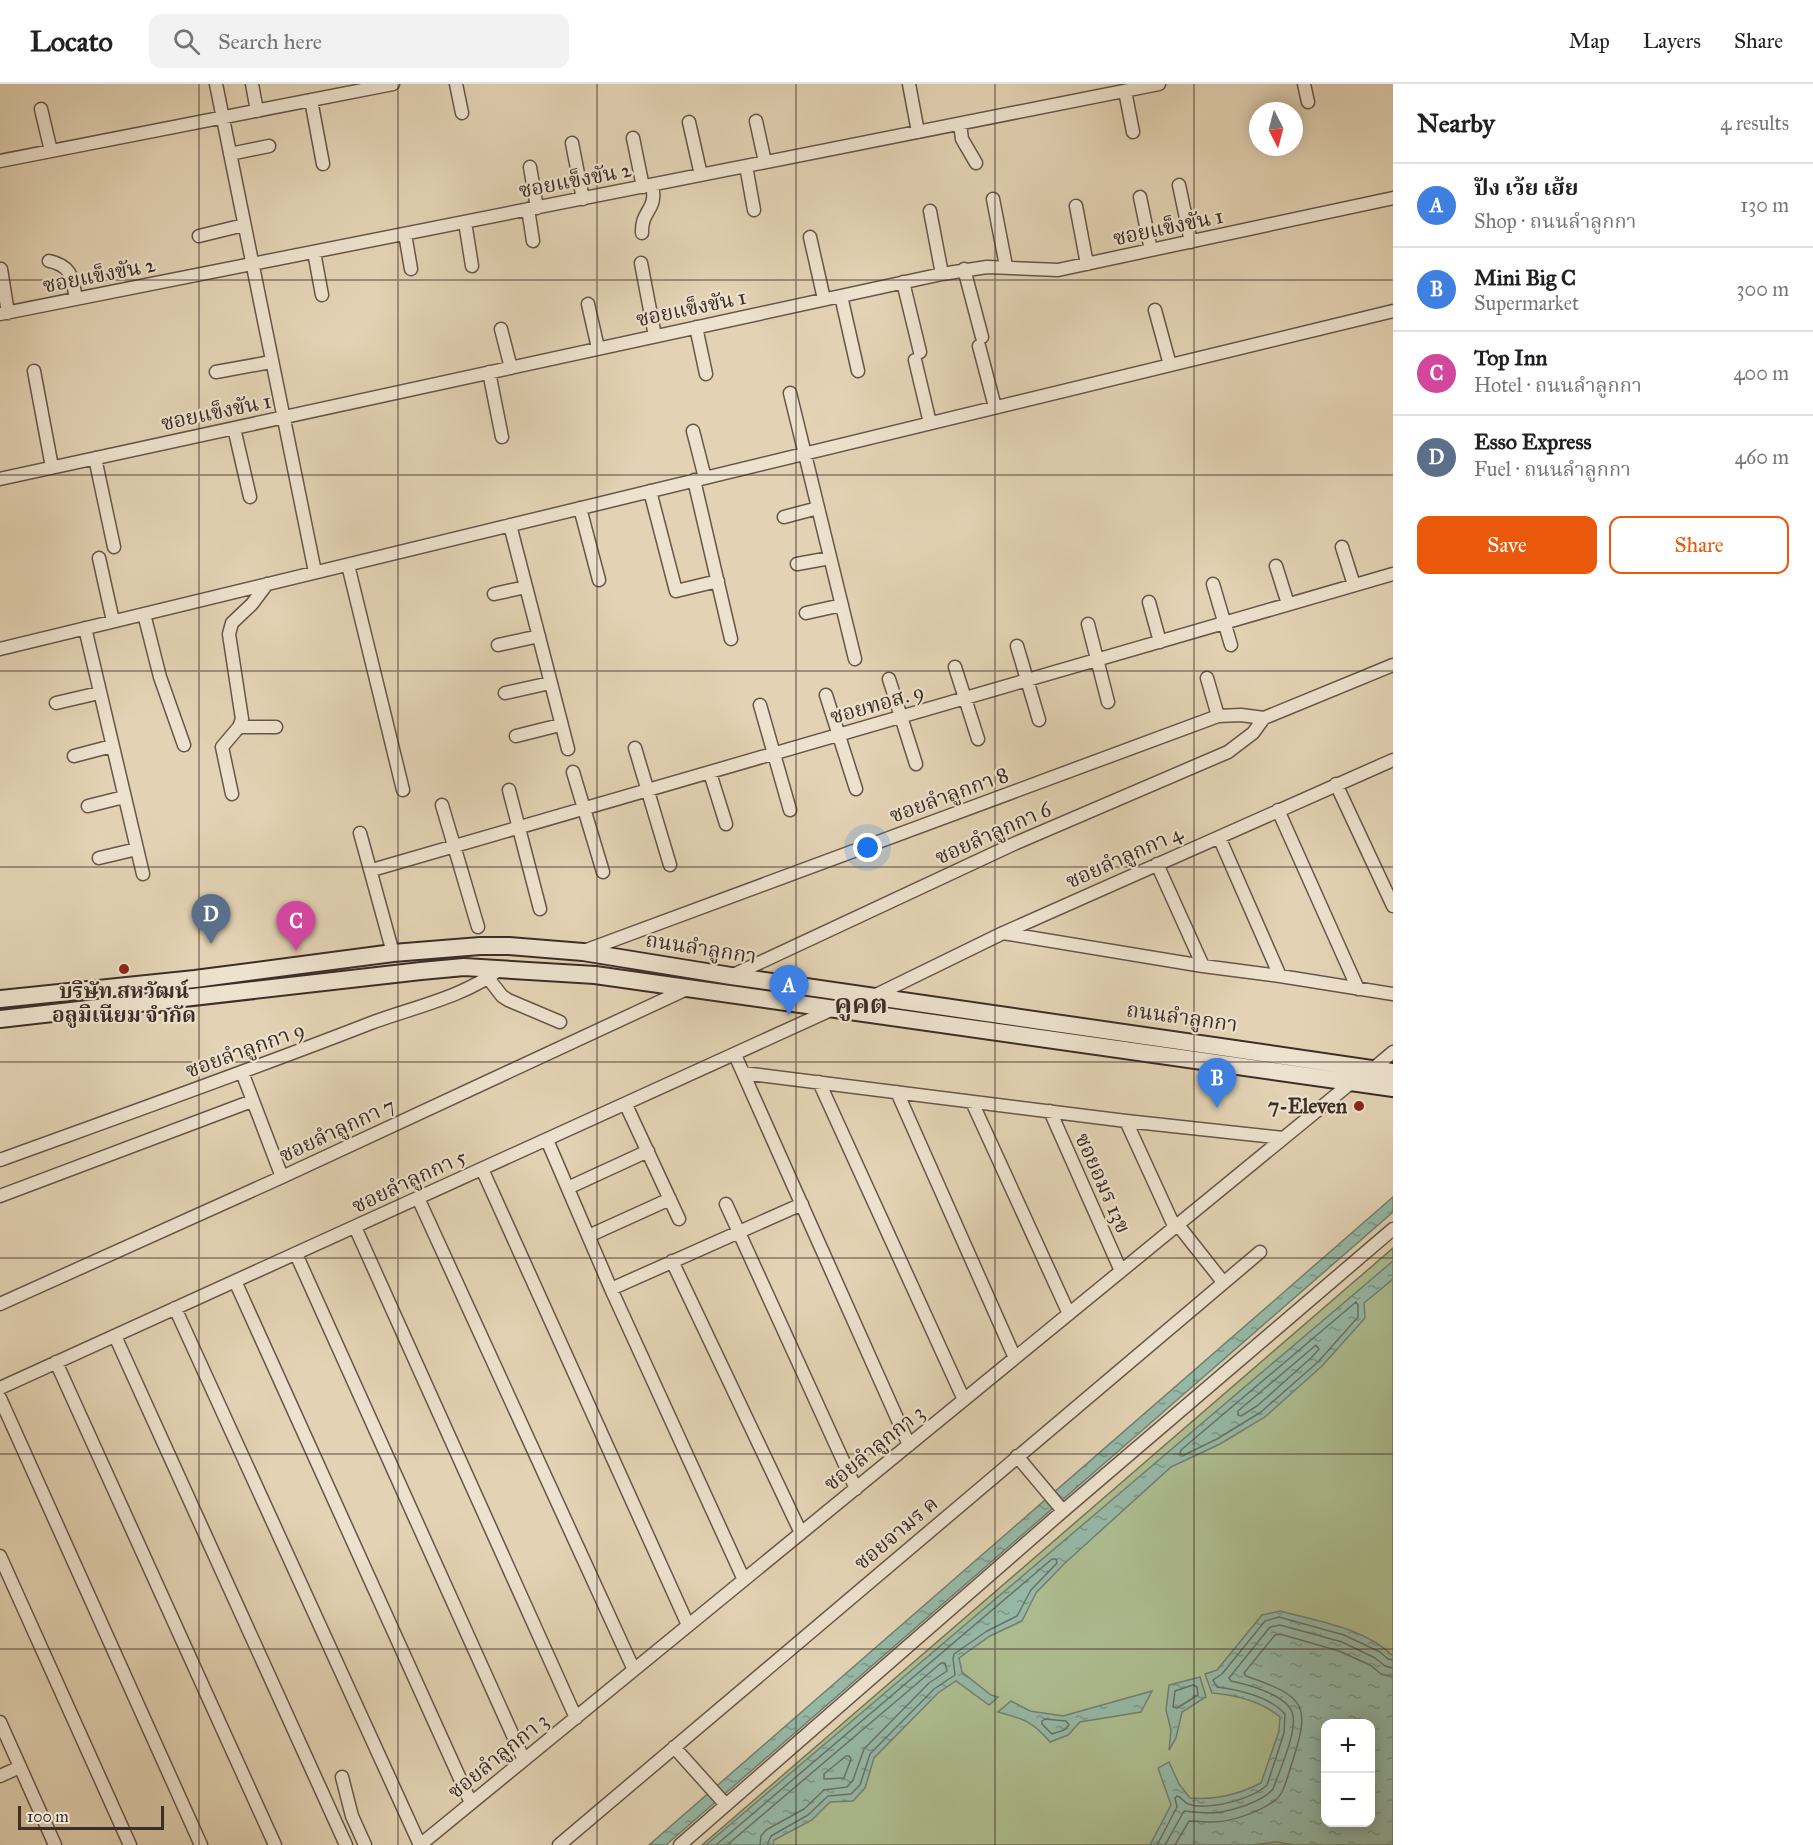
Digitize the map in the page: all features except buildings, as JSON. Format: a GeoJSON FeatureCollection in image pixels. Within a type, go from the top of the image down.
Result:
{"type":"FeatureCollection","features":[{"type":"Feature","properties":{"kind":"main road","name":"ถนนลำลูกกา"},"geometry":{"type":"LineString","coordinates":[[0,999],[195,979],[393,953],[508,946],[583,952],[731,976],[1393,1072]]}},
{"type":"Feature","properties":{"kind":"main road"},"geometry":{"type":"LineString","coordinates":[[313,964],[317,983]]}},
{"type":"Feature","properties":{"kind":"main road","name":"ถนนลำลูกกา"},"geometry":{"type":"LineString","coordinates":[[0,1019],[464,967],[494,973],[595,975],[1393,1088]]}},
{"type":"Feature","properties":{"kind":"street"},"geometry":{"type":"LineString","coordinates":[[216,84],[315,573]]}},
{"type":"Feature","properties":{"kind":"street"},"geometry":{"type":"LineString","coordinates":[[252,84],[257,111]]}},
{"type":"Feature","properties":{"kind":"street"},"geometry":{"type":"LineString","coordinates":[[0,161],[393,84]]}},
{"type":"Feature","properties":{"kind":"street"},"geometry":{"type":"LineString","coordinates":[[456,84],[462,113]]}},
{"type":"Feature","properties":{"kind":"street"},"geometry":{"type":"LineString","coordinates":[[909,84],[918,132]]}},
{"type":"Feature","properties":{"kind":"street","name":"ซอยแข็งขัน 2"},"geometry":{"type":"LineString","coordinates":[[4,314],[1158,84]]}},
{"type":"Feature","properties":{"kind":"street"},"geometry":{"type":"LineString","coordinates":[[1304,84],[1308,102]]}},
{"type":"Feature","properties":{"kind":"street"},"geometry":{"type":"LineString","coordinates":[[1125,91],[1133,132]]}},
{"type":"Feature","properties":{"kind":"street"},"geometry":{"type":"LineString","coordinates":[[311,100],[323,164]]}},
{"type":"Feature","properties":{"kind":"street"},"geometry":{"type":"LineString","coordinates":[[42,109],[51,151]]}},
{"type":"Feature","properties":{"kind":"street"},"geometry":{"type":"LineString","coordinates":[[756,121],[765,162]]}},
{"type":"Feature","properties":{"kind":"street"},"geometry":{"type":"LineString","coordinates":[[689,122],[701,175]]}},
{"type":"Feature","properties":{"kind":"street"},"geometry":{"type":"LineString","coordinates":[[960,124],[962,139],[976,163]]}},
{"type":"Feature","properties":{"kind":"street"},"geometry":{"type":"LineString","coordinates":[[633,138],[647,186],[654,199],[653,205],[644,216],[642,233]]}},
{"type":"Feature","properties":{"kind":"street"},"geometry":{"type":"LineString","coordinates":[[572,143],[583,198]]}},
{"type":"Feature","properties":{"kind":"street"},"geometry":{"type":"LineString","coordinates":[[230,154],[269,146]]}},
{"type":"Feature","properties":{"kind":"street"},"geometry":{"type":"LineString","coordinates":[[746,166],[754,210]]}},
{"type":"Feature","properties":{"kind":"street"},"geometry":{"type":"LineString","coordinates":[[530,167],[533,241]]}},
{"type":"Feature","properties":{"kind":"street"},"geometry":{"type":"LineString","coordinates":[[1179,185],[1191,242]]}},
{"type":"Feature","properties":{"kind":"street"},"geometry":{"type":"LineString","coordinates":[[1140,197],[1151,250]]}},
{"type":"Feature","properties":{"kind":"street","name":"ซอยแข็งขัน 1"},"geometry":{"type":"LineString","coordinates":[[0,479],[964,269],[1006,266],[1058,270],[1393,198]]}},
{"type":"Feature","properties":{"kind":"street"},"geometry":{"type":"LineString","coordinates":[[993,199],[1006,266]]}},
{"type":"Feature","properties":{"kind":"street"},"geometry":{"type":"LineString","coordinates":[[1076,206],[1087,264]]}},
{"type":"Feature","properties":{"kind":"street"},"geometry":{"type":"LineString","coordinates":[[930,212],[942,274]]}},
{"type":"Feature","properties":{"kind":"street"},"geometry":{"type":"LineString","coordinates":[[465,222],[472,266]]}},
{"type":"Feature","properties":{"kind":"street"},"geometry":{"type":"LineString","coordinates":[[199,236],[244,225]]}},
{"type":"Feature","properties":{"kind":"street"},"geometry":{"type":"LineString","coordinates":[[405,234],[411,269]]}},
{"type":"Feature","properties":{"kind":"street"},"geometry":{"type":"LineString","coordinates":[[810,237],[824,299]]}},
{"type":"Feature","properties":{"kind":"street"},"geometry":{"type":"LineString","coordinates":[[314,252],[322,295]]}},
{"type":"Feature","properties":{"kind":"street"},"geometry":{"type":"LineString","coordinates":[[50,261],[65,267],[71,274],[76,299]]}},
{"type":"Feature","properties":{"kind":"street"},"geometry":{"type":"LineString","coordinates":[[641,263],[655,336]]}},
{"type":"Feature","properties":{"kind":"street"},"geometry":{"type":"LineString","coordinates":[[1,269],[4,314]]}},
{"type":"Feature","properties":{"kind":"street"},"geometry":{"type":"LineString","coordinates":[[964,269],[995,407]]}},
{"type":"Feature","properties":{"kind":"street"},"geometry":{"type":"LineString","coordinates":[[903,282],[930,423]]}},
{"type":"Feature","properties":{"kind":"street"},"geometry":{"type":"LineString","coordinates":[[841,296],[858,371]]}},
{"type":"Feature","properties":{"kind":"street"},"geometry":{"type":"LineString","coordinates":[[588,304],[598,348]]}},
{"type":"Feature","properties":{"kind":"street"},"geometry":{"type":"LineString","coordinates":[[1155,310],[1170,365]]}},
{"type":"Feature","properties":{"kind":"street"},"geometry":{"type":"LineString","coordinates":[[0,649],[1393,310]]}},
{"type":"Feature","properties":{"kind":"street"},"geometry":{"type":"LineString","coordinates":[[696,327],[706,374]]}},
{"type":"Feature","properties":{"kind":"street"},"geometry":{"type":"LineString","coordinates":[[501,329],[511,368]]}},
{"type":"Feature","properties":{"kind":"street"},"geometry":{"type":"LineString","coordinates":[[216,372],[272,362]]}},
{"type":"Feature","properties":{"kind":"street"},"geometry":{"type":"LineString","coordinates":[[34,371],[52,467]]}},
{"type":"Feature","properties":{"kind":"street"},"geometry":{"type":"LineString","coordinates":[[489,372],[502,437]]}},
{"type":"Feature","properties":{"kind":"street"},"geometry":{"type":"LineString","coordinates":[[790,393],[855,659]]}},
{"type":"Feature","properties":{"kind":"street"},"geometry":{"type":"LineString","coordinates":[[234,428],[250,497]]}},
{"type":"Feature","properties":{"kind":"street"},"geometry":{"type":"LineString","coordinates":[[693,431],[718,581],[731,639]]}},
{"type":"Feature","properties":{"kind":"street"},"geometry":{"type":"LineString","coordinates":[[95,458],[114,547]]}},
{"type":"Feature","properties":{"kind":"street"},"geometry":{"type":"LineString","coordinates":[[650,491],[676,591],[718,581]]}},
{"type":"Feature","properties":{"kind":"street"},"geometry":{"type":"LineString","coordinates":[[580,508],[599,580]]}},
{"type":"Feature","properties":{"kind":"street"},"geometry":{"type":"LineString","coordinates":[[784,517],[818,508]]}},
{"type":"Feature","properties":{"kind":"street"},"geometry":{"type":"LineString","coordinates":[[510,525],[568,749]]}},
{"type":"Feature","properties":{"kind":"street"},"geometry":{"type":"LineString","coordinates":[[1342,547],[1354,585]]}},
{"type":"Feature","properties":{"kind":"street"},"geometry":{"type":"LineString","coordinates":[[99,558],[113,621]]}},
{"type":"Feature","properties":{"kind":"street"},"geometry":{"type":"LineString","coordinates":[[797,564],[830,558]]}},
{"type":"Feature","properties":{"kind":"street"},"geometry":{"type":"LineString","coordinates":[[348,564],[403,790]]}},
{"type":"Feature","properties":{"kind":"street"},"geometry":{"type":"LineString","coordinates":[[1276,566],[1288,604]]}},
{"type":"Feature","properties":{"kind":"street","name":"ซอยทอส. 9"},"geometry":{"type":"LineString","coordinates":[[372,870],[1393,574]]}},
{"type":"Feature","properties":{"kind":"street"},"geometry":{"type":"LineString","coordinates":[[232,794],[222,747],[239,728],[243,719],[229,634],[232,622],[252,604],[267,584]]}},
{"type":"Feature","properties":{"kind":"street"},"geometry":{"type":"LineString","coordinates":[[1213,584],[1231,645]]}},
{"type":"Feature","properties":{"kind":"street"},"geometry":{"type":"LineString","coordinates":[[494,594],[526,587]]}},
{"type":"Feature","properties":{"kind":"street"},"geometry":{"type":"LineString","coordinates":[[1149,602],[1160,642]]}},
{"type":"Feature","properties":{"kind":"street"},"geometry":{"type":"LineString","coordinates":[[806,613],[842,606]]}},
{"type":"Feature","properties":{"kind":"street"},"geometry":{"type":"LineString","coordinates":[[144,614],[160,677],[184,745]]}},
{"type":"Feature","properties":{"kind":"street"},"geometry":{"type":"LineString","coordinates":[[1088,624],[1108,702]]}},
{"type":"Feature","properties":{"kind":"street"},"geometry":{"type":"LineString","coordinates":[[85,628],[143,874]]}},
{"type":"Feature","properties":{"kind":"street"},"geometry":{"type":"LineString","coordinates":[[498,645],[539,636]]}},
{"type":"Feature","properties":{"kind":"street"},"geometry":{"type":"LineString","coordinates":[[1017,646],[1039,720]]}},
{"type":"Feature","properties":{"kind":"street"},"geometry":{"type":"LineString","coordinates":[[1264,718],[1393,665]]}},
{"type":"Feature","properties":{"kind":"street"},"geometry":{"type":"LineString","coordinates":[[955,667],[978,739]]}},
{"type":"Feature","properties":{"kind":"street"},"geometry":{"type":"LineString","coordinates":[[1207,678],[1218,716]]}},
{"type":"Feature","properties":{"kind":"street"},"geometry":{"type":"LineString","coordinates":[[889,679],[916,764]]}},
{"type":"Feature","properties":{"kind":"street"},"geometry":{"type":"LineString","coordinates":[[505,693],[550,683]]}},
{"type":"Feature","properties":{"kind":"street"},"geometry":{"type":"LineString","coordinates":[[56,703],[99,693]]}},
{"type":"Feature","properties":{"kind":"street"},"geometry":{"type":"LineString","coordinates":[[826,695],[856,789]]}},
{"type":"Feature","properties":{"kind":"street"},"geometry":{"type":"LineString","coordinates":[[760,705],[790,810]]}},
{"type":"Feature","properties":{"kind":"street","name":"ซอยลำลูกกา 8"},"geometry":{"type":"LineString","coordinates":[[583,952],[1218,716],[1241,715],[1264,718]]}},
{"type":"Feature","properties":{"kind":"street","name":"ซอยลำลูกกา 6"},"geometry":{"type":"LineString","coordinates":[[731,976],[1016,843],[1228,752],[1252,733],[1264,718]]}},
{"type":"Feature","properties":{"kind":"street"},"geometry":{"type":"LineString","coordinates":[[516,736],[561,725]]}},
{"type":"Feature","properties":{"kind":"street"},"geometry":{"type":"LineString","coordinates":[[239,728],[276,727]]}},
{"type":"Feature","properties":{"kind":"street"},"geometry":{"type":"LineString","coordinates":[[74,756],[112,747]]}},
{"type":"Feature","properties":{"kind":"street"},"geometry":{"type":"LineString","coordinates":[[635,748],[670,866]]}},
{"type":"Feature","properties":{"kind":"street","name":"ซอยลำลูกกา 4"},"geometry":{"type":"LineString","coordinates":[[874,996],[1003,933],[1393,760]]}},
{"type":"Feature","properties":{"kind":"street"},"geometry":{"type":"LineString","coordinates":[[573,772],[603,872]]}},
{"type":"Feature","properties":{"kind":"street"},"geometry":{"type":"LineString","coordinates":[[710,773],[726,824]]}},
{"type":"Feature","properties":{"kind":"street"},"geometry":{"type":"LineString","coordinates":[[1336,784],[1393,906]]}},
{"type":"Feature","properties":{"kind":"street"},"geometry":{"type":"LineString","coordinates":[[509,790],[540,909]]}},
{"type":"Feature","properties":{"kind":"street"},"geometry":{"type":"LineString","coordinates":[[88,806],[124,797]]}},
{"type":"Feature","properties":{"kind":"street"},"geometry":{"type":"LineString","coordinates":[[442,805],[478,927]]}},
{"type":"Feature","properties":{"kind":"street"},"geometry":{"type":"LineString","coordinates":[[1278,810],[1358,989]]}},
{"type":"Feature","properties":{"kind":"street"},"geometry":{"type":"LineString","coordinates":[[360,833],[393,953]]}},
{"type":"Feature","properties":{"kind":"street"},"geometry":{"type":"LineString","coordinates":[[1219,837],[1280,976]]}},
{"type":"Feature","properties":{"kind":"street"},"geometry":{"type":"LineString","coordinates":[[99,858],[137,849]]}},
{"type":"Feature","properties":{"kind":"street"},"geometry":{"type":"LineString","coordinates":[[1157,864],[1203,966]]}},
{"type":"Feature","properties":{"kind":"street"},"geometry":{"type":"LineString","coordinates":[[1003,933],[1393,994]]}},
{"type":"Feature","properties":{"kind":"street"},"geometry":{"type":"LineString","coordinates":[[494,973],[502,996],[560,1022]]}},
{"type":"Feature","properties":{"kind":"street","name":"ซอยลำลูกกา 9"},"geometry":{"type":"LineString","coordinates":[[0,1160],[402,1011],[468,989],[494,973]]}},
{"type":"Feature","properties":{"kind":"street","name":"ซอยลำลูกกา 7"},"geometry":{"type":"LineString","coordinates":[[0,1304],[282,1177],[688,988]]}},
{"type":"Feature","properties":{"kind":"street","name":"ซอยลำลูกกา 5"},"geometry":{"type":"LineString","coordinates":[[0,1388],[833,1009]]}},
{"type":"Feature","properties":{"kind":"street"},"geometry":{"type":"LineString","coordinates":[[1374,1068],[1393,1052]]}},
{"type":"Feature","properties":{"kind":"street"},"geometry":{"type":"LineString","coordinates":[[735,1055],[909,1445]]}},
{"type":"Feature","properties":{"kind":"street"},"geometry":{"type":"LineString","coordinates":[[242,1072],[282,1177]]}},
{"type":"Feature","properties":{"kind":"street"},"geometry":{"type":"LineString","coordinates":[[742,1073],[1126,1121],[1283,1138]]}},
{"type":"Feature","properties":{"kind":"street"},"geometry":{"type":"LineString","coordinates":[[819,1082],[964,1400]]}},
{"type":"Feature","properties":{"kind":"street","name":"ซอยลำลูกกา 3"},"geometry":{"type":"LineString","coordinates":[[420,1845],[1352,1082]]}},
{"type":"Feature","properties":{"kind":"street"},"geometry":{"type":"LineString","coordinates":[[897,1092],[1015,1358]]}},
{"type":"Feature","properties":{"kind":"street"},"geometry":{"type":"LineString","coordinates":[[0,1196],[252,1101]]}},
{"type":"Feature","properties":{"kind":"street"},"geometry":{"type":"LineString","coordinates":[[972,1102],[1069,1314]]}},
{"type":"Feature","properties":{"kind":"street"},"geometry":{"type":"LineString","coordinates":[[626,1105],[679,1219]]}},
{"type":"Feature","properties":{"kind":"street","name":"ซอยอมร 13ข"},"geometry":{"type":"LineString","coordinates":[[1050,1111],[1121,1271]]}},
{"type":"Feature","properties":{"kind":"street"},"geometry":{"type":"LineString","coordinates":[[1126,1121],[1177,1226],[1223,1282]]}},
{"type":"Feature","properties":{"kind":"street"},"geometry":{"type":"LineString","coordinates":[[546,1140],[611,1289],[744,1580]]}},
{"type":"Feature","properties":{"kind":"street"},"geometry":{"type":"LineString","coordinates":[[572,1186],[648,1151]]}},
{"type":"Feature","properties":{"kind":"street"},"geometry":{"type":"LineString","coordinates":[[482,1169],[688,1625]]}},
{"type":"Feature","properties":{"kind":"street"},"geometry":{"type":"LineString","coordinates":[[418,1198],[634,1670]]}},
{"type":"Feature","properties":{"kind":"street"},"geometry":{"type":"LineString","coordinates":[[595,1233],[670,1199]]}},
{"type":"Feature","properties":{"kind":"street"},"geometry":{"type":"LineString","coordinates":[[726,1204],[740,1230],[856,1489]]}},
{"type":"Feature","properties":{"kind":"street"},"geometry":{"type":"LineString","coordinates":[[611,1289],[802,1204]]}},
{"type":"Feature","properties":{"kind":"street"},"geometry":{"type":"LineString","coordinates":[[355,1227],[576,1718]]}},
{"type":"Feature","properties":{"kind":"street"},"geometry":{"type":"LineString","coordinates":[[680,1845],[723,1801],[1056,1502],[1393,1229]]}},
{"type":"Feature","properties":{"kind":"street","name":"ซอยจามร ค"},"geometry":{"type":"LineString","coordinates":[[558,1845],[1260,1252]]}},
{"type":"Feature","properties":{"kind":"street"},"geometry":{"type":"LineString","coordinates":[[296,1254],[524,1760]]}},
{"type":"Feature","properties":{"kind":"street"},"geometry":{"type":"LineString","coordinates":[[672,1261],[801,1533]]}},
{"type":"Feature","properties":{"kind":"street"},"geometry":{"type":"LineString","coordinates":[[235,1281],[471,1803]]}},
{"type":"Feature","properties":{"kind":"street"},"geometry":{"type":"LineString","coordinates":[[175,1308],[420,1845]]}},
{"type":"Feature","properties":{"kind":"street"},"geometry":{"type":"LineString","coordinates":[[115,1336],[346,1845]]}},
{"type":"Feature","properties":{"kind":"street"},"geometry":{"type":"LineString","coordinates":[[56,1362],[274,1845]]}},
{"type":"Feature","properties":{"kind":"street"},"geometry":{"type":"LineString","coordinates":[[0,1398],[201,1845]]}},
{"type":"Feature","properties":{"kind":"street"},"geometry":{"type":"LineString","coordinates":[[1017,1456],[1056,1502]]}},
{"type":"Feature","properties":{"kind":"street"},"geometry":{"type":"LineString","coordinates":[[0,1556],[130,1845]]}},
{"type":"Feature","properties":{"kind":"street"},"geometry":{"type":"LineString","coordinates":[[0,1722],[54,1844]]}},
{"type":"Feature","properties":{"kind":"street"},"geometry":{"type":"LineString","coordinates":[[674,1747],[723,1801]]}},
{"type":"Feature","properties":{"kind":"street"},"geometry":{"type":"LineString","coordinates":[[0,1776],[20,1767]]}},
{"type":"Feature","properties":{"kind":"street"},"geometry":{"type":"LineString","coordinates":[[342,1777],[352,1816],[364,1845]]}},
{"type":"Feature","properties":{"kind":"shaded area"},"geometry":{"type":"Polygon","coordinates":[[[1393,1248],[1393,1845],[702,1845],[1393,1248]]]}},
{"type":"Feature","properties":{"kind":"water"},"geometry":{"type":"Polygon","coordinates":[[[1393,1197],[1393,1212],[666,1845],[649,1845],[1393,1197]]]}},
{"type":"Feature","properties":{"kind":"water"},"geometry":{"type":"Polygon","coordinates":[[[1393,1261],[1393,1279],[1364,1303],[1365,1318],[1322,1366],[1265,1417],[1220,1444],[1171,1467],[1064,1564],[1036,1593],[1022,1621],[990,1636],[959,1658],[962,1672],[991,1695],[998,1697],[989,1705],[956,1681],[938,1693],[874,1758],[865,1788],[853,1801],[830,1802],[812,1820],[774,1840],[773,1845],[706,1845],[1393,1261]]]}},
{"type":"Feature","properties":{"kind":"water"},"geometry":{"type":"Polygon","coordinates":[[[1280,1611],[1355,1632],[1382,1646],[1393,1656],[1393,1845],[1295,1845],[1277,1842],[1252,1845],[1150,1845],[1171,1805],[1158,1768],[1169,1762],[1179,1784],[1190,1798],[1226,1796],[1261,1783],[1279,1731],[1280,1717],[1273,1711],[1248,1700],[1212,1693],[1205,1674],[1217,1670],[1262,1615],[1280,1611]]]}},
{"type":"Feature","properties":{"kind":"water"},"geometry":{"type":"Polygon","coordinates":[[[1200,1677],[1206,1697],[1182,1712],[1176,1738],[1169,1750],[1171,1730],[1166,1710],[1169,1685],[1200,1677]]]}},
{"type":"Feature","properties":{"kind":"water"},"geometry":{"type":"Polygon","coordinates":[[[1152,1691],[1141,1712],[1080,1722],[1068,1735],[1050,1742],[1038,1729],[1027,1722],[998,1712],[1011,1701],[1030,1711],[1063,1716],[1152,1691]]]}},
{"type":"Feature","properties":{"kind":"place","name":"Esso Express"},"geometry":{"type":"Point","coordinates":[211,944]}},
{"type":"Feature","properties":{"kind":"place","name":"Top Inn"},"geometry":{"type":"Point","coordinates":[296,951]}},
{"type":"Feature","properties":{"kind":"place","name":"บริษัท สหวัฒน์ อลูมิเนียม จำกัด"},"geometry":{"type":"Point","coordinates":[124,969]}},
{"type":"Feature","properties":{"kind":"place","name":"ปัง เว้ย เฮ้ย"},"geometry":{"type":"Point","coordinates":[789,1015]}},
{"type":"Feature","properties":{"kind":"place","name":"7-Eleven"},"geometry":{"type":"Point","coordinates":[1359,1106]}},
{"type":"Feature","properties":{"kind":"place","name":"Mini Big C"},"geometry":{"type":"Point","coordinates":[1217,1108]}},
{"type":"Feature","properties":{"kind":"district","name":"คูคต"},"geometry":{"type":"Point","coordinates":[861,1003]}}]}
